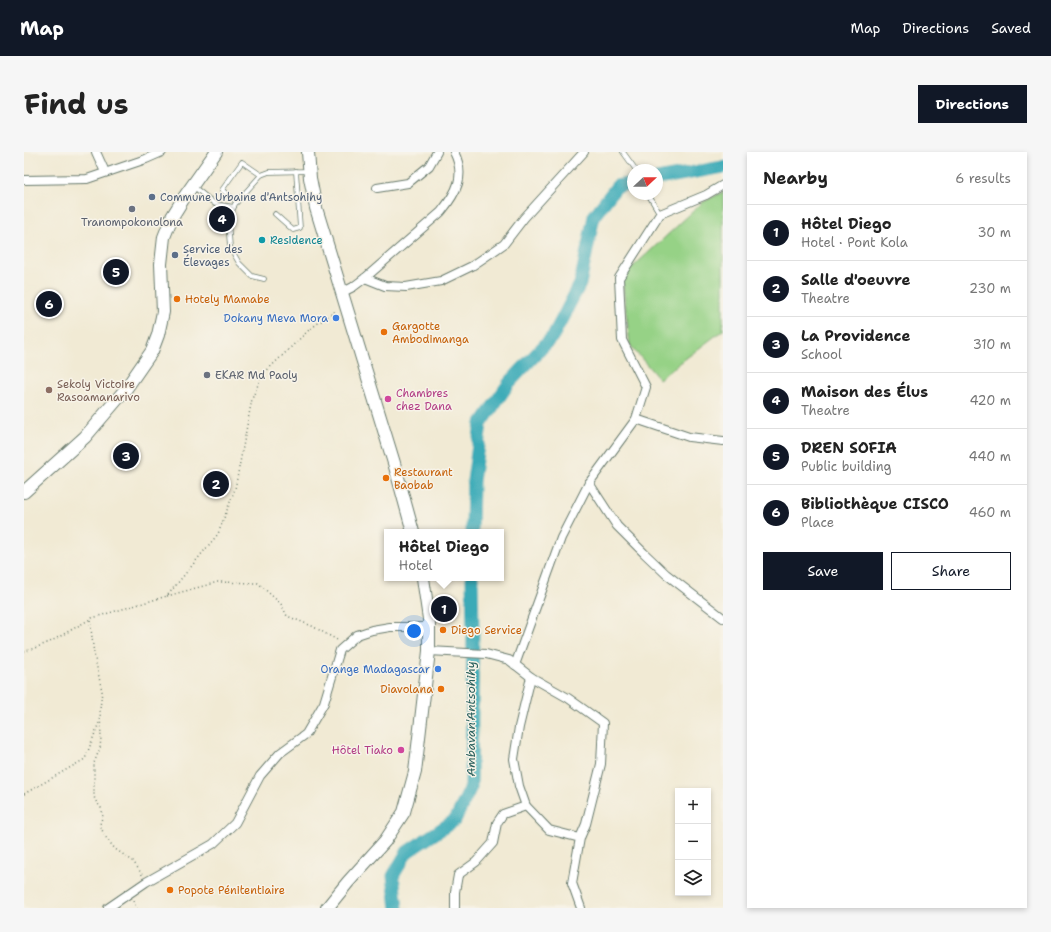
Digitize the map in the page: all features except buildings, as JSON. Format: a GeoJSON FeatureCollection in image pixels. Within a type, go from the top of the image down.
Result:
{"type":"FeatureCollection","features":[{"type":"Feature","properties":{"kind":"main road"},"geometry":{"type":"LineString","coordinates":[[24,492],[85,437],[125,390],[152,351],[164,312],[161,264],[164,237],[172,217],[192,185],[216,152]]}},
{"type":"Feature","properties":{"kind":"main road"},"geometry":{"type":"LineString","coordinates":[[308,152],[309,171],[316,208],[394,463],[412,529]]}},
{"type":"Feature","properties":{"kind":"main road"},"geometry":{"type":"LineString","coordinates":[[327,908],[385,841],[404,812],[415,772],[429,651],[429,612],[424,581]]}},
{"type":"Feature","properties":{"kind":"street"},"geometry":{"type":"LineString","coordinates":[[96,152],[105,172]]}},
{"type":"Feature","properties":{"kind":"street"},"geometry":{"type":"LineString","coordinates":[[24,180],[87,179],[145,156],[162,152]]}},
{"type":"Feature","properties":{"kind":"street"},"geometry":{"type":"LineString","coordinates":[[377,188],[408,183],[429,166],[436,152]]}},
{"type":"Feature","properties":{"kind":"street"},"geometry":{"type":"LineString","coordinates":[[341,293],[353,287],[365,278],[441,212],[452,199],[460,177],[457,158],[454,152]]}},
{"type":"Feature","properties":{"kind":"street"},"geometry":{"type":"LineString","coordinates":[[365,278],[385,286],[406,287],[441,281],[472,266],[504,244],[524,218],[584,152]]}},
{"type":"Feature","properties":{"kind":"street"},"geometry":{"type":"LineString","coordinates":[[515,665],[561,538],[589,483],[636,419],[646,387],[622,340],[619,278],[660,214],[706,195],[723,186]]}},
{"type":"Feature","properties":{"kind":"street"},"geometry":{"type":"LineString","coordinates":[[636,419],[689,437],[723,441]]}},
{"type":"Feature","properties":{"kind":"street"},"geometry":{"type":"LineString","coordinates":[[589,483],[617,526],[644,554],[666,574],[723,618]]}},
{"type":"Feature","properties":{"kind":"street"},"geometry":{"type":"LineString","coordinates":[[108,908],[146,882],[213,844],[235,823],[260,776],[280,753],[306,734],[324,703],[340,650],[357,635],[372,630],[410,626],[429,627]]}},
{"type":"Feature","properties":{"kind":"street"},"geometry":{"type":"LineString","coordinates":[[429,651],[486,654],[509,660],[531,677],[568,698],[603,723],[601,764],[586,824],[580,838],[572,883],[581,908]]}},
{"type":"Feature","properties":{"kind":"street"},"geometry":{"type":"LineString","coordinates":[[531,677],[519,727],[514,759],[519,786],[526,806],[549,830],[580,838]]}},
{"type":"Feature","properties":{"kind":"street"},"geometry":{"type":"LineString","coordinates":[[455,908],[455,892],[458,875],[476,862],[493,843],[497,823],[503,814],[526,806]]}},
{"type":"Feature","properties":{"kind":"lane"},"geometry":{"type":"LineString","coordinates":[[623,152],[632,164]]}},
{"type":"Feature","properties":{"kind":"lane"},"geometry":{"type":"LineString","coordinates":[[237,202],[222,190],[242,162],[261,175]]}},
{"type":"Feature","properties":{"kind":"lane"},"geometry":{"type":"LineString","coordinates":[[275,214],[292,230],[300,228],[296,171]]}},
{"type":"Feature","properties":{"kind":"lane"},"geometry":{"type":"LineString","coordinates":[[264,279],[252,276],[238,263],[230,247],[228,221],[237,202],[261,175],[269,172],[309,171]]}},
{"type":"Feature","properties":{"kind":"lane"},"geometry":{"type":"LineString","coordinates":[[192,185],[215,204],[234,207]]}},
{"type":"Feature","properties":{"kind":"lane"},"geometry":{"type":"LineString","coordinates":[[651,200],[660,214]]}},
{"type":"Feature","properties":{"kind":"path"},"geometry":{"type":"LineString","coordinates":[[167,596],[218,534],[235,489],[252,399],[262,375],[310,329],[346,305]]}},
{"type":"Feature","properties":{"kind":"path"},"geometry":{"type":"LineString","coordinates":[[24,652],[50,642],[90,620],[218,582],[258,583],[281,604],[287,616],[312,626],[346,645]]}},
{"type":"Feature","properties":{"kind":"path"},"geometry":{"type":"LineString","coordinates":[[90,620],[94,654],[102,691],[100,709],[100,748],[94,763],[95,800],[101,808],[102,815],[100,824],[104,835],[115,849],[133,861],[146,882]]}},
{"type":"Feature","properties":{"kind":"path"},"geometry":{"type":"LineString","coordinates":[[24,794],[85,759],[101,719]]}},
{"type":"Feature","properties":{"kind":"green space"},"geometry":{"type":"Polygon","coordinates":[[[723,192],[723,330],[659,379],[630,345],[622,277],[703,202],[723,192]]]}},
{"type":"Feature","properties":{"kind":"waterway","name":"Ambavan'Antsohihy"},"geometry":{"type":"LineString","coordinates":[[663,178],[723,167]]}},
{"type":"Feature","properties":{"kind":"waterway","name":"Ambavan'Antsohihy"},"geometry":{"type":"LineString","coordinates":[[472,529],[473,481],[481,424],[509,383],[553,336],[580,284],[594,216],[617,186],[627,184]]}},
{"type":"Feature","properties":{"kind":"waterway","name":"Ambavan'Antsohihy"},"geometry":{"type":"LineString","coordinates":[[397,908],[393,876],[407,852],[455,820],[471,787],[472,581]]}},
{"type":"Feature","properties":{"kind":"place","name":"Commune Urbaine d'Antsohihy"},"geometry":{"type":"Point","coordinates":[152,197]}},
{"type":"Feature","properties":{"kind":"place","name":"Tranompokonolona"},"geometry":{"type":"Point","coordinates":[132,209]}},
{"type":"Feature","properties":{"kind":"place","name":"Maison des Élus"},"geometry":{"type":"Point","coordinates":[222,219]}},
{"type":"Feature","properties":{"kind":"place","name":"Residence"},"geometry":{"type":"Point","coordinates":[262,240]}},
{"type":"Feature","properties":{"kind":"place","name":"Service des Élevages"},"geometry":{"type":"Point","coordinates":[175,255]}},
{"type":"Feature","properties":{"kind":"place","name":"DREN SOFIA"},"geometry":{"type":"Point","coordinates":[116,272]}},
{"type":"Feature","properties":{"kind":"place","name":"Hotely Mamabe"},"geometry":{"type":"Point","coordinates":[177,299]}},
{"type":"Feature","properties":{"kind":"place","name":"Bibliothèque CISCO"},"geometry":{"type":"Point","coordinates":[49,304]}},
{"type":"Feature","properties":{"kind":"place","name":"Dokany Meva Mora"},"geometry":{"type":"Point","coordinates":[336,318]}},
{"type":"Feature","properties":{"kind":"place","name":"Gargotte Ambodimanga"},"geometry":{"type":"Point","coordinates":[384,332]}},
{"type":"Feature","properties":{"kind":"place","name":"EKAR Md Paoly"},"geometry":{"type":"Point","coordinates":[207,375]}},
{"type":"Feature","properties":{"kind":"place","name":"Sekoly Victoire Rasoamanarivo"},"geometry":{"type":"Point","coordinates":[49,390]}},
{"type":"Feature","properties":{"kind":"place","name":"Chambres chez Dana"},"geometry":{"type":"Point","coordinates":[388,399]}},
{"type":"Feature","properties":{"kind":"place","name":"La Providence"},"geometry":{"type":"Point","coordinates":[126,456]}},
{"type":"Feature","properties":{"kind":"place","name":"Restaurant Baobab"},"geometry":{"type":"Point","coordinates":[386,478]}},
{"type":"Feature","properties":{"kind":"place","name":"Salle d'oeuvre"},"geometry":{"type":"Point","coordinates":[216,484]}},
{"type":"Feature","properties":{"kind":"place","name":"Hôtel Diego"},"geometry":{"type":"Point","coordinates":[444,609]}},
{"type":"Feature","properties":{"kind":"place","name":"Diego Service"},"geometry":{"type":"Point","coordinates":[443,630]}},
{"type":"Feature","properties":{"kind":"place","name":"Orange Madagascar"},"geometry":{"type":"Point","coordinates":[438,669]}},
{"type":"Feature","properties":{"kind":"place","name":"Diavolana"},"geometry":{"type":"Point","coordinates":[441,689]}},
{"type":"Feature","properties":{"kind":"place","name":"Hôtel Tiako"},"geometry":{"type":"Point","coordinates":[401,750]}},
{"type":"Feature","properties":{"kind":"place","name":"Popote Pénitentiaire"},"geometry":{"type":"Point","coordinates":[170,890]}}]}
